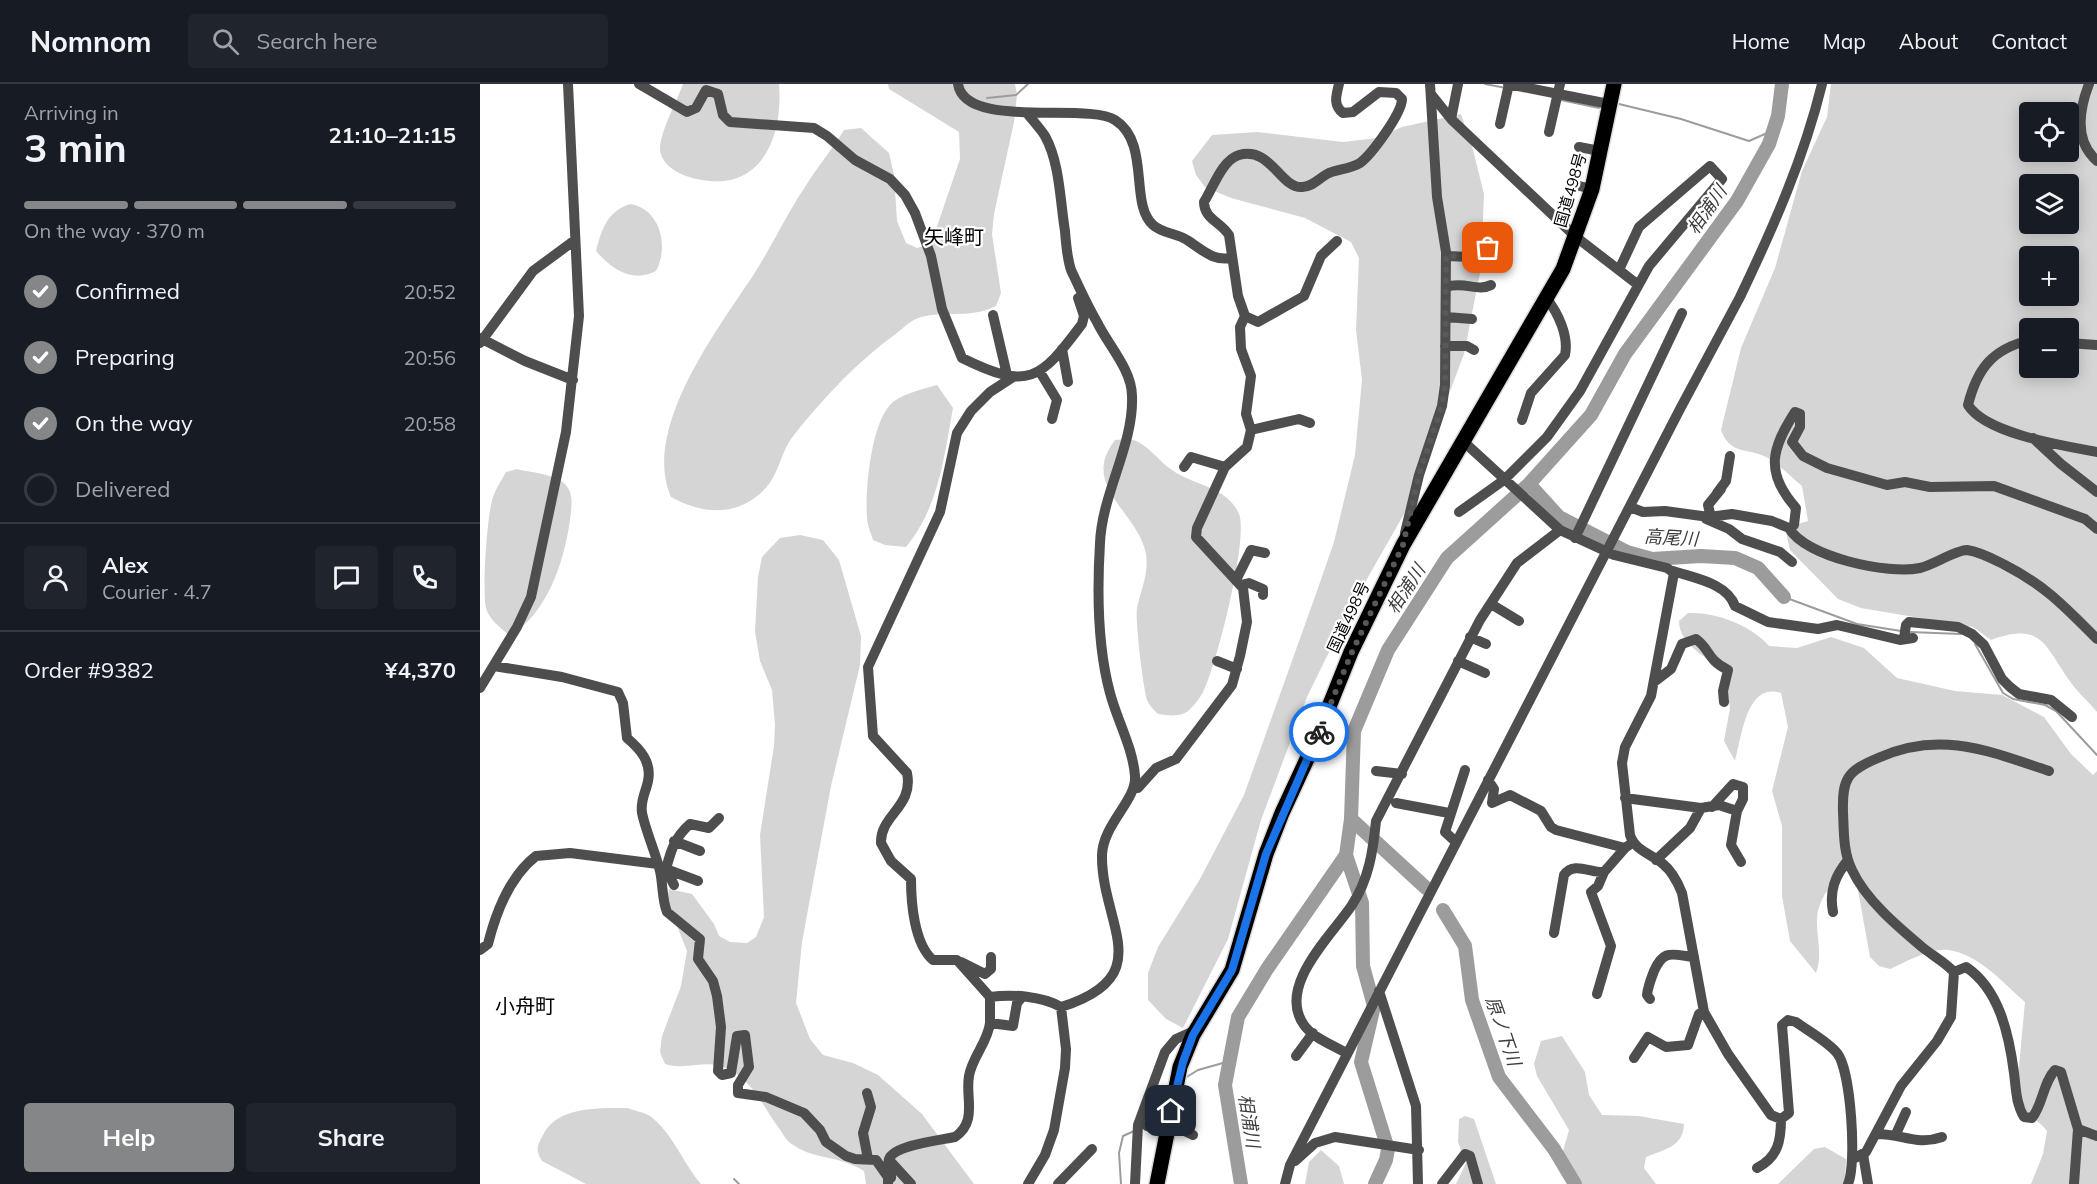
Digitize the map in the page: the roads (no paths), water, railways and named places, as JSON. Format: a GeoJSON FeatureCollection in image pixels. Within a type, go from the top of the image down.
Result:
{"type":"FeatureCollection","features":[{"type":"Feature","properties":{"kind":"highway","name":"国道498号"},"geometry":{"type":"LineString","coordinates":[[1157,1184],[1180,1068],[1196,1030],[1232,970],[1270,843],[1352,652],[1403,545],[1547,299],[1576,237],[1592,189],[1614,84]]}},
{"type":"Feature","properties":{"kind":"street"},"geometry":{"type":"LineString","coordinates":[[480,688],[487,671],[531,597],[553,502],[573,380],[579,316],[568,84]]}},
{"type":"Feature","properties":{"kind":"street"},"geometry":{"type":"LineString","coordinates":[[639,84],[687,112],[696,108],[706,90],[713,90],[718,94],[723,115],[730,122],[814,128],[855,160],[890,179],[915,213],[930,256],[942,309],[962,358],[1010,376],[1022,378],[1041,372],[1082,324],[1084,316],[1073,288],[1074,275]]}},
{"type":"Feature","properties":{"kind":"street"},"geometry":{"type":"LineString","coordinates":[[958,84],[960,93],[967,99],[993,109],[1027,113],[1094,115],[1109,117],[1118,122],[1131,138],[1136,154],[1145,212],[1153,225],[1184,238],[1213,258],[1231,258]]}},
{"type":"Feature","properties":{"kind":"street"},"geometry":{"type":"LineString","coordinates":[[1138,788],[1156,768],[1176,759],[1232,685],[1247,622],[1243,588],[1196,537],[1197,528],[1225,467],[1247,447],[1251,430],[1246,414],[1251,376],[1241,349],[1240,327],[1245,316],[1238,296],[1229,235],[1224,227],[1207,216],[1204,202],[1228,161],[1239,155],[1264,159],[1277,168],[1292,185],[1308,187],[1329,173],[1362,161],[1399,113],[1402,99],[1396,93],[1379,92],[1353,112],[1343,113],[1337,108],[1335,99],[1338,84]]}},
{"type":"Feature","properties":{"kind":"street"},"geometry":{"type":"LineString","coordinates":[[1451,119],[1458,84]]}},
{"type":"Feature","properties":{"kind":"street"},"geometry":{"type":"LineString","coordinates":[[1285,1184],[1290,1165],[1346,1053],[1766,243],[1814,118],[1822,84]]}},
{"type":"Feature","properties":{"kind":"street"},"geometry":{"type":"LineString","coordinates":[[2089,84],[2082,103],[2081,140],[2087,153],[2097,161]]}},
{"type":"Feature","properties":{"kind":"street"},"geometry":{"type":"LineString","coordinates":[[1500,124],[1508,86],[1609,104]]}},
{"type":"Feature","properties":{"kind":"street"},"geometry":{"type":"LineString","coordinates":[[1431,89],[1451,119],[1576,237],[1637,284]]}},
{"type":"Feature","properties":{"kind":"street"},"geometry":{"type":"LineString","coordinates":[[1403,545],[1419,475],[1442,406],[1446,256],[1437,197],[1431,89]]}},
{"type":"Feature","properties":{"kind":"street"},"geometry":{"type":"LineString","coordinates":[[1549,132],[1558,94]]}},
{"type":"Feature","properties":{"kind":"street"},"geometry":{"type":"LineString","coordinates":[[990,997],[1007,995],[1022,997],[1053,1003],[1061,1007],[1088,999],[1104,987],[1115,970],[1120,948],[1102,864],[1102,845],[1110,825],[1130,794],[1136,780],[1133,762],[1110,693],[1100,637],[1102,518],[1128,426],[1132,395],[1127,374],[1096,322],[1070,267],[1055,169],[1045,137],[1027,113]]}},
{"type":"Feature","properties":{"kind":"street"},"geometry":{"type":"LineString","coordinates":[[1579,147],[1600,151]]}},
{"type":"Feature","properties":{"kind":"street"},"geometry":{"type":"LineString","coordinates":[[1459,512],[1506,482],[1547,437],[1580,392],[1637,284],[1667,242],[1722,179],[1710,166],[1639,227],[1619,270]]}},
{"type":"Feature","properties":{"kind":"street"},"geometry":{"type":"LineString","coordinates":[[1571,184],[1592,189]]}},
{"type":"Feature","properties":{"kind":"street"},"geometry":{"type":"LineString","coordinates":[[573,380],[481,340],[533,272],[575,240]]}},
{"type":"Feature","properties":{"kind":"street"},"geometry":{"type":"LineString","coordinates":[[1245,316],[1258,322],[1304,296],[1321,256],[1337,241]]}},
{"type":"Feature","properties":{"kind":"street"},"geometry":{"type":"LineString","coordinates":[[1446,256],[1470,257],[1488,248]]}},
{"type":"Feature","properties":{"kind":"street"},"geometry":{"type":"LineString","coordinates":[[1446,287],[1458,283],[1480,288],[1491,285]]}},
{"type":"Feature","properties":{"kind":"street"},"geometry":{"type":"LineString","coordinates":[[1522,420],[1531,393],[1564,355],[1566,349],[1566,341],[1555,309],[1547,299]]}},
{"type":"Feature","properties":{"kind":"street"},"geometry":{"type":"LineString","coordinates":[[1578,532],[1682,313]]}},
{"type":"Feature","properties":{"kind":"street"},"geometry":{"type":"LineString","coordinates":[[993,315],[1010,376]]}},
{"type":"Feature","properties":{"kind":"street"},"geometry":{"type":"LineString","coordinates":[[1446,317],[1472,319]]}},
{"type":"Feature","properties":{"kind":"street"},"geometry":{"type":"LineString","coordinates":[[2019,343],[1983,367],[1974,381],[1968,405],[1978,416],[1998,428],[2097,452]]}},
{"type":"Feature","properties":{"kind":"street"},"geometry":{"type":"LineString","coordinates":[[2079,344],[2097,345]]}},
{"type":"Feature","properties":{"kind":"street"},"geometry":{"type":"LineString","coordinates":[[1445,346],[1467,346],[1474,350]]}},
{"type":"Feature","properties":{"kind":"street"},"geometry":{"type":"LineString","coordinates":[[1062,350],[1068,382]]}},
{"type":"Feature","properties":{"kind":"street"},"geometry":{"type":"LineString","coordinates":[[1041,372],[1057,400],[1052,419]]}},
{"type":"Feature","properties":{"kind":"street"},"geometry":{"type":"LineString","coordinates":[[991,957],[991,969],[985,974],[958,961],[933,960],[926,954],[911,907],[911,879],[891,861],[880,843],[884,828],[908,792],[908,779],[907,773],[873,736],[868,667],[940,512],[957,434],[971,411],[1010,376]]}},
{"type":"Feature","properties":{"kind":"street"},"geometry":{"type":"LineString","coordinates":[[1789,528],[1794,525],[1796,508],[1788,499],[1776,471],[1773,455],[1776,443],[1795,412],[1800,414],[1802,419],[1792,442],[1795,448],[1803,456],[1827,468],[1887,484],[1905,482],[1930,488],[1994,486],[2085,519],[2097,529]]}},
{"type":"Feature","properties":{"kind":"street"},"geometry":{"type":"LineString","coordinates":[[1251,430],[1299,419],[1311,423]]}},
{"type":"Feature","properties":{"kind":"street"},"geometry":{"type":"LineString","coordinates":[[2033,437],[2061,465],[2097,492]]}},
{"type":"Feature","properties":{"kind":"street"},"geometry":{"type":"LineString","coordinates":[[1464,442],[1560,530],[1578,532],[1673,572],[1711,584],[1732,596],[1735,606],[1768,622],[1818,629],[1837,625],[1900,640],[1907,635],[1909,622],[1938,623],[1965,630],[1984,645],[2002,679],[2010,687],[2019,694],[2051,700],[2072,717]]}},
{"type":"Feature","properties":{"kind":"street"},"geometry":{"type":"LineString","coordinates":[[1705,516],[1708,505],[1726,481],[1730,456]]}},
{"type":"Feature","properties":{"kind":"street"},"geometry":{"type":"LineString","coordinates":[[1184,467],[1191,458],[1225,467]]}},
{"type":"Feature","properties":{"kind":"street"},"geometry":{"type":"LineString","coordinates":[[1717,493],[1727,485]]}},
{"type":"Feature","properties":{"kind":"street"},"geometry":{"type":"LineString","coordinates":[[1630,507],[1643,512],[1665,511],[1705,516],[1732,514],[1772,521],[1789,528],[1794,537],[1814,549],[1837,558],[1886,568],[1919,568],[1964,550],[1984,554],[2044,587],[2097,639]]}},
{"type":"Feature","properties":{"kind":"street"},"geometry":{"type":"LineString","coordinates":[[1705,516],[1742,539],[1780,552],[1792,562]]}},
{"type":"Feature","properties":{"kind":"street"},"geometry":{"type":"LineString","coordinates":[[1346,1053],[1304,1026],[1298,1013],[1297,997],[1301,979],[1313,956],[1353,904],[1362,886],[1372,858],[1376,821],[1470,637],[1517,563],[1560,530]]}},
{"type":"Feature","properties":{"kind":"street"},"geometry":{"type":"LineString","coordinates":[[1238,583],[1251,550],[1265,553]]}},
{"type":"Feature","properties":{"kind":"street"},"geometry":{"type":"LineString","coordinates":[[1597,994],[1611,946],[1591,892],[1598,886],[1604,872],[1629,845],[1622,763],[1625,747],[1651,696],[1673,584],[1673,572]]}},
{"type":"Feature","properties":{"kind":"street"},"geometry":{"type":"LineString","coordinates":[[1238,583],[1250,583],[1263,590],[1263,595]]}},
{"type":"Feature","properties":{"kind":"street"},"geometry":{"type":"LineString","coordinates":[[1491,603],[1519,621]]}},
{"type":"Feature","properties":{"kind":"street"},"geometry":{"type":"LineString","coordinates":[[1470,637],[1486,644]]}},
{"type":"Feature","properties":{"kind":"street"},"geometry":{"type":"LineString","coordinates":[[1654,682],[1671,669],[1682,644],[1696,639],[1714,663],[1728,670],[1723,691],[1724,702]]}},
{"type":"Feature","properties":{"kind":"street"},"geometry":{"type":"LineString","coordinates":[[1217,661],[1237,669]]}},
{"type":"Feature","properties":{"kind":"street"},"geometry":{"type":"LineString","coordinates":[[1458,661],[1485,673]]}},
{"type":"Feature","properties":{"kind":"street"},"geometry":{"type":"LineString","coordinates":[[487,671],[561,677],[618,692],[623,703],[627,738],[643,751],[647,763],[649,780],[641,801],[642,812],[661,868],[667,912],[700,939],[698,959],[713,981],[721,1027],[718,1071],[722,1075],[731,1073],[737,1036],[745,1035],[749,1067],[738,1085],[738,1093],[766,1096],[804,1113],[820,1130],[826,1142],[846,1156],[876,1160],[888,1177],[888,1184]]}},
{"type":"Feature","properties":{"kind":"street"},"geometry":{"type":"LineString","coordinates":[[1954,972],[1922,946],[1868,895],[1848,860],[1845,851],[1842,788],[1846,777],[1884,755],[1919,744],[1945,743],[1994,752],[2049,771]]}},
{"type":"Feature","properties":{"kind":"street"},"geometry":{"type":"LineString","coordinates":[[1456,842],[1445,832],[1449,813],[1465,770]]}},
{"type":"Feature","properties":{"kind":"street"},"geometry":{"type":"LineString","coordinates":[[1376,771],[1402,774]]}},
{"type":"Feature","properties":{"kind":"street"},"geometry":{"type":"LineString","coordinates":[[1488,780],[1494,789],[1492,803],[1510,795],[1541,811],[1551,827],[1557,830],[1629,845],[1663,864],[1682,893],[1704,1012],[1755,1095],[1771,1115],[1780,1119]]}},
{"type":"Feature","properties":{"kind":"street"},"geometry":{"type":"LineString","coordinates":[[1656,860],[1690,828],[1706,808],[1733,784],[1743,787],[1743,799],[1737,811],[1731,845],[1741,862]]}},
{"type":"Feature","properties":{"kind":"street"},"geometry":{"type":"LineString","coordinates":[[1625,798],[1706,808],[1719,806],[1737,811]]}},
{"type":"Feature","properties":{"kind":"street"},"geometry":{"type":"LineString","coordinates":[[1396,802],[1449,813]]}},
{"type":"Feature","properties":{"kind":"street"},"geometry":{"type":"LineString","coordinates":[[661,868],[674,842],[690,824],[709,828],[719,818]]}},
{"type":"Feature","properties":{"kind":"street"},"geometry":{"type":"LineString","coordinates":[[674,842],[700,851]]}},
{"type":"Feature","properties":{"kind":"street"},"geometry":{"type":"LineString","coordinates":[[480,950],[488,944],[495,917],[515,878],[536,856],[570,853],[661,868],[698,881]]}},
{"type":"Feature","properties":{"kind":"street"},"geometry":{"type":"LineString","coordinates":[[1833,912],[1831,900],[1833,884],[1848,860]]}},
{"type":"Feature","properties":{"kind":"street"},"geometry":{"type":"LineString","coordinates":[[1554,933],[1564,875],[1568,869],[1574,867],[1604,872]]}},
{"type":"Feature","properties":{"kind":"street"},"geometry":{"type":"LineString","coordinates":[[661,868],[674,885]]}},
{"type":"Feature","properties":{"kind":"street"},"geometry":{"type":"LineString","coordinates":[[1593,923],[1596,909]]}},
{"type":"Feature","properties":{"kind":"street"},"geometry":{"type":"LineString","coordinates":[[1650,999],[1647,995],[1648,987],[1660,959],[1667,954],[1694,957]]}},
{"type":"Feature","properties":{"kind":"street"},"geometry":{"type":"LineString","coordinates":[[889,1160],[898,1149],[955,1137],[963,1132],[971,1107],[969,1074],[990,1023],[990,997],[958,961]]}},
{"type":"Feature","properties":{"kind":"street"},"geometry":{"type":"LineString","coordinates":[[1954,972],[1965,967],[1977,974],[1993,994],[2006,1033],[2019,1108],[2024,1117],[2032,1118],[2038,1111],[2050,1075],[2055,1070],[2061,1072],[2066,1080],[2078,1130],[2074,1184]]}},
{"type":"Feature","properties":{"kind":"street"},"geometry":{"type":"LineString","coordinates":[[1848,1184],[1858,1156],[1877,1134],[1900,1086],[1937,1041],[1951,1017],[1954,972]]}},
{"type":"Feature","properties":{"kind":"street"},"geometry":{"type":"LineString","coordinates":[[1380,991],[1416,1106],[1419,1149],[1418,1184]]}},
{"type":"Feature","properties":{"kind":"street"},"geometry":{"type":"LineString","coordinates":[[990,1023],[1013,1026],[1017,1002],[1022,997]]}},
{"type":"Feature","properties":{"kind":"street"},"geometry":{"type":"LineString","coordinates":[[1028,1184],[1045,1155],[1054,1130],[1065,1068],[1066,1049],[1061,1007]]}},
{"type":"Feature","properties":{"kind":"street"},"geometry":{"type":"LineString","coordinates":[[1634,1058],[1648,1037],[1666,1047],[1688,1045],[1699,1014],[1704,1012]]}},
{"type":"Feature","properties":{"kind":"street"},"geometry":{"type":"LineString","coordinates":[[1780,1119],[1789,1113],[1781,1031],[1782,1025],[1788,1020],[1796,1022],[1836,1051],[1842,1061],[1858,1156],[1868,1184]]}},
{"type":"Feature","properties":{"kind":"street"},"geometry":{"type":"LineString","coordinates":[[1135,1184],[1138,1125],[1165,1052],[1176,1038],[1196,1030]]}},
{"type":"Feature","properties":{"kind":"street"},"geometry":{"type":"LineString","coordinates":[[1296,1056],[1313,1033]]}},
{"type":"Feature","properties":{"kind":"street"},"geometry":{"type":"LineString","coordinates":[[867,1093],[871,1107],[863,1133],[868,1159]]}},
{"type":"Feature","properties":{"kind":"street"},"geometry":{"type":"LineString","coordinates":[[1896,1134],[1906,1112]]}},
{"type":"Feature","properties":{"kind":"street"},"geometry":{"type":"LineString","coordinates":[[1757,1168],[1773,1158],[1781,1136],[1780,1119]]}},
{"type":"Feature","properties":{"kind":"street"},"geometry":{"type":"LineString","coordinates":[[1148,1126],[1168,1126],[1193,1135]]}},
{"type":"Feature","properties":{"kind":"street"},"geometry":{"type":"LineString","coordinates":[[2078,1130],[2097,1136]]}},
{"type":"Feature","properties":{"kind":"street"},"geometry":{"type":"LineString","coordinates":[[1877,1134],[1896,1134],[1926,1143],[1942,1137]]}},
{"type":"Feature","properties":{"kind":"street"},"geometry":{"type":"LineString","coordinates":[[1290,1165],[1315,1143],[1335,1137],[1419,1149]]}},
{"type":"Feature","properties":{"kind":"street"},"geometry":{"type":"LineString","coordinates":[[1058,1184],[1092,1149]]}},
{"type":"Feature","properties":{"kind":"street"},"geometry":{"type":"LineString","coordinates":[[1442,1184],[1465,1154],[1470,1156],[1478,1184]]}},
{"type":"Feature","properties":{"kind":"street"},"geometry":{"type":"LineString","coordinates":[[888,1184],[892,1175],[889,1160]]}},
{"type":"Feature","properties":{"kind":"street"},"geometry":{"type":"LineString","coordinates":[[889,1160],[911,1184]]}},
{"type":"Feature","properties":{"kind":"waterway"},"geometry":{"type":"LineString","coordinates":[[987,98],[1016,95],[1028,84]]}},
{"type":"Feature","properties":{"kind":"waterway"},"geometry":{"type":"LineString","coordinates":[[1485,84],[1506,88]]}},
{"type":"Feature","properties":{"kind":"waterway","name":"相浦川"},"geometry":{"type":"LineString","coordinates":[[1241,1184],[1225,1085],[1238,1017],[1267,969],[1346,855],[1351,819],[1354,731],[1388,650],[1447,558],[1529,484],[1591,415],[1625,354],[1737,201],[1769,144],[1778,116],[1782,84]]}},
{"type":"Feature","properties":{"kind":"waterway"},"geometry":{"type":"LineString","coordinates":[[1561,100],[1599,108]]}},
{"type":"Feature","properties":{"kind":"waterway"},"geometry":{"type":"LineString","coordinates":[[1619,104],[1681,119],[1749,141],[1774,130]]}},
{"type":"Feature","properties":{"kind":"waterway","name":"高尾川"},"geometry":{"type":"LineString","coordinates":[[1529,484],[1559,517],[1627,552],[1652,559],[1701,556],[1735,558],[1758,568],[1784,597]]}},
{"type":"Feature","properties":{"kind":"waterway"},"geometry":{"type":"LineString","coordinates":[[1784,597],[1857,624],[1901,631]]}},
{"type":"Feature","properties":{"kind":"waterway"},"geometry":{"type":"LineString","coordinates":[[1910,632],[1961,634]]}},
{"type":"Feature","properties":{"kind":"waterway"},"geometry":{"type":"LineString","coordinates":[[1975,644],[2003,693],[2013,699],[2045,705],[2056,711],[2097,755]]}},
{"type":"Feature","properties":{"kind":"waterway","name":"原ノ下川"},"geometry":{"type":"LineString","coordinates":[[1351,819],[1426,888]]}},
{"type":"Feature","properties":{"kind":"waterway"},"geometry":{"type":"LineString","coordinates":[[1346,855],[1362,903],[1363,966],[1374,1006],[1361,1062],[1388,1149],[1386,1160],[1375,1184]]}},
{"type":"Feature","properties":{"kind":"waterway","name":"原ノ下川"},"geometry":{"type":"LineString","coordinates":[[1443,910],[1465,946],[1472,1000],[1499,1077],[1554,1149],[1575,1184]]}},
{"type":"Feature","properties":{"kind":"waterway"},"geometry":{"type":"LineString","coordinates":[[1185,1078],[1198,1070],[1230,1061]]}},
{"type":"Feature","properties":{"kind":"waterway"},"geometry":{"type":"LineString","coordinates":[[1145,1122],[1159,1107],[1164,1088],[1169,1086]]}},
{"type":"Feature","properties":{"kind":"waterway"},"geometry":{"type":"LineString","coordinates":[[1121,1184],[1119,1153],[1123,1136],[1134,1131]]}},
{"type":"Feature","properties":{"kind":"waterway"},"geometry":{"type":"LineString","coordinates":[[734,1179],[739,1184]]}},
{"type":"Feature","properties":{"kind":"district","name":"矢峰町"},"geometry":{"type":"Point","coordinates":[954,237]}},
{"type":"Feature","properties":{"kind":"district","name":"小舟町"},"geometry":{"type":"Point","coordinates":[525,1006]}}]}
